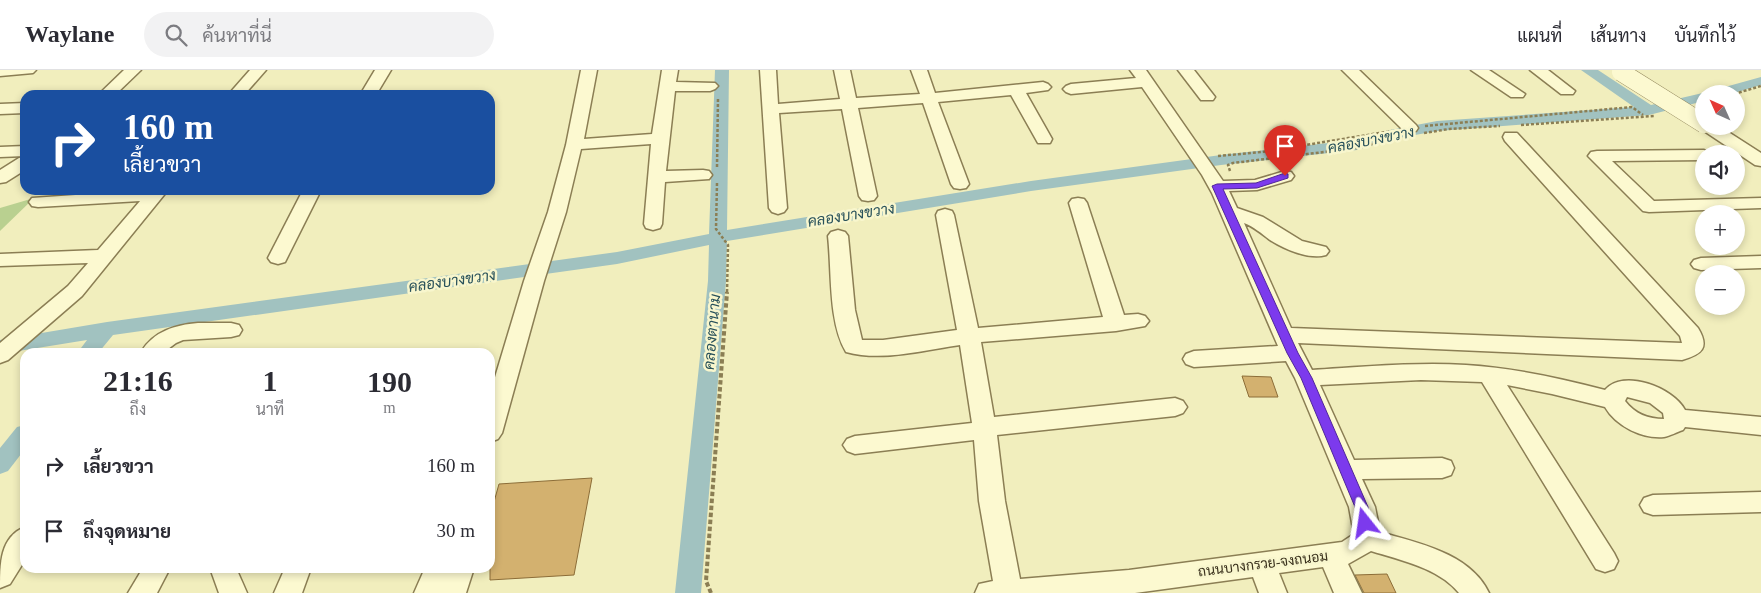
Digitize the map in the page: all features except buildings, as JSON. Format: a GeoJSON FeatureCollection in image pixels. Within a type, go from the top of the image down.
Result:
{"type":"FeatureCollection","features":[{"type":"Feature","properties":{"kind":"street"},"geometry":{"type":"LineString","coordinates":[[0,71],[28,70]]}},
{"type":"Feature","properties":{"kind":"street"},"geometry":{"type":"LineString","coordinates":[[111,90],[133,70]]}},
{"type":"Feature","properties":{"kind":"street"},"geometry":{"type":"LineString","coordinates":[[240,90],[258,70]]}},
{"type":"Feature","properties":{"kind":"street"},"geometry":{"type":"LineString","coordinates":[[371,90],[383,70]]}},
{"type":"Feature","properties":{"kind":"street"},"geometry":{"type":"LineString","coordinates":[[495,416],[534,281],[557,212],[574,145],[589,70]]}},
{"type":"Feature","properties":{"kind":"street"},"geometry":{"type":"LineString","coordinates":[[653,224],[660,138],[670,70]]}},
{"type":"Feature","properties":{"kind":"street"},"geometry":{"type":"LineString","coordinates":[[768,70],[778,208]]}},
{"type":"Feature","properties":{"kind":"street"},"geometry":{"type":"LineString","coordinates":[[842,70],[868,196]]}},
{"type":"Feature","properties":{"kind":"street"},"geometry":{"type":"LineString","coordinates":[[919,70],[960,184]]}},
{"type":"Feature","properties":{"kind":"street"},"geometry":{"type":"LineString","coordinates":[[1186,70],[1207,97]]}},
{"type":"Feature","properties":{"kind":"street"},"geometry":{"type":"LineString","coordinates":[[1350,70],[1410,133]]}},
{"type":"Feature","properties":{"kind":"street"},"geometry":{"type":"LineString","coordinates":[[1479,70],[1517,94]]}},
{"type":"Feature","properties":{"kind":"street"},"geometry":{"type":"LineString","coordinates":[[1538,70],[1568,91]]}},
{"type":"Feature","properties":{"kind":"street"},"geometry":{"type":"LineString","coordinates":[[1619,71],[1695,119]]}},
{"type":"Feature","properties":{"kind":"street"},"geometry":{"type":"LineString","coordinates":[[1071,88],[1142,76],[1215,183],[1230,212],[1288,344],[1306,378],[1362,507],[1368,539],[1451,570],[1471,586],[1475,593]]}},
{"type":"Feature","properties":{"kind":"street"},"geometry":{"type":"LineString","coordinates":[[667,87],[714,88]]}},
{"type":"Feature","properties":{"kind":"street"},"geometry":{"type":"LineString","coordinates":[[772,109],[929,98],[1043,87]]}},
{"type":"Feature","properties":{"kind":"street"},"geometry":{"type":"LineString","coordinates":[[1016,90],[1044,139]]}},
{"type":"Feature","properties":{"kind":"street"},"geometry":{"type":"LineString","coordinates":[[0,109],[20,108]]}},
{"type":"Feature","properties":{"kind":"street"},"geometry":{"type":"LineString","coordinates":[[1194,359],[1288,344],[1682,352],[1693,347],[1694,341],[1690,333],[1509,129]]}},
{"type":"Feature","properties":{"kind":"street"},"geometry":{"type":"LineString","coordinates":[[1721,135],[1761,161]]}},
{"type":"Feature","properties":{"kind":"street"},"geometry":{"type":"LineString","coordinates":[[574,145],[660,138]]}},
{"type":"Feature","properties":{"kind":"street"},"geometry":{"type":"LineString","coordinates":[[0,152],[20,151]]}},
{"type":"Feature","properties":{"kind":"street"},"geometry":{"type":"LineString","coordinates":[[1695,155],[1598,156],[1649,207],[1761,203]]}},
{"type":"Feature","properties":{"kind":"street"},"geometry":{"type":"LineString","coordinates":[[0,178],[20,165]]}},
{"type":"Feature","properties":{"kind":"street"},"geometry":{"type":"LineString","coordinates":[[657,177],[713,174]]}},
{"type":"Feature","properties":{"kind":"street"},"geometry":{"type":"LineString","coordinates":[[1215,183],[1257,185],[1285,176]]}},
{"type":"Feature","properties":{"kind":"street"},"geometry":{"type":"LineString","coordinates":[[38,202],[121,195]]}},
{"type":"Feature","properties":{"kind":"street"},"geometry":{"type":"LineString","coordinates":[[0,355],[75,291],[155,195]]}},
{"type":"Feature","properties":{"kind":"street"},"geometry":{"type":"LineString","coordinates":[[278,258],[310,195]]}},
{"type":"Feature","properties":{"kind":"street"},"geometry":{"type":"LineString","coordinates":[[1078,203],[1116,324]]}},
{"type":"Feature","properties":{"kind":"street"},"geometry":{"type":"LineString","coordinates":[[1230,212],[1256,221],[1294,245],[1319,251]]}},
{"type":"Feature","properties":{"kind":"street"},"geometry":{"type":"LineString","coordinates":[[945,216],[969,336],[984,428],[999,592]]}},
{"type":"Feature","properties":{"kind":"street"},"geometry":{"type":"LineString","coordinates":[[838,236],[847,320],[850,340],[854,347],[883,348],[969,336],[1138,322]]}},
{"type":"Feature","properties":{"kind":"street"},"geometry":{"type":"LineString","coordinates":[[0,260],[104,256]]}},
{"type":"Feature","properties":{"kind":"street"},"geometry":{"type":"LineString","coordinates":[[1701,264],[1761,262]]}},
{"type":"Feature","properties":{"kind":"street"},"geometry":{"type":"LineString","coordinates":[[156,348],[167,336],[182,332],[231,330]]}},
{"type":"Feature","properties":{"kind":"street"},"geometry":{"type":"LineString","coordinates":[[1306,378],[1447,373],[1489,375],[1571,389],[1613,401],[1623,414],[1642,425],[1662,429],[1675,424],[1677,418],[1675,412],[1663,399],[1642,390],[1623,388],[1613,395],[1613,401]]}},
{"type":"Feature","properties":{"kind":"street"},"geometry":{"type":"LineString","coordinates":[[1489,375],[1605,561]]}},
{"type":"Feature","properties":{"kind":"street"},"geometry":{"type":"LineString","coordinates":[[855,445],[1175,406]]}},
{"type":"Feature","properties":{"kind":"street"},"geometry":{"type":"LineString","coordinates":[[1677,418],[1761,426]]}},
{"type":"Feature","properties":{"kind":"street"},"geometry":{"type":"LineString","coordinates":[[1345,470],[1442,468]]}},
{"type":"Feature","properties":{"kind":"street"},"geometry":{"type":"LineString","coordinates":[[1653,505],[1761,502]]}},
{"type":"Feature","properties":{"kind":"street","name":"ถนนบางกรวย-จงถนอม"},"geometry":{"type":"LineString","coordinates":[[999,592],[1131,587],[1262,564],[1347,553],[1368,539]]}},
{"type":"Feature","properties":{"kind":"street"},"geometry":{"type":"LineString","coordinates":[[0,576],[20,546]]}},
{"type":"Feature","properties":{"kind":"street"},"geometry":{"type":"LineString","coordinates":[[1331,555],[1348,593]]}},
{"type":"Feature","properties":{"kind":"street"},"geometry":{"type":"LineString","coordinates":[[1262,564],[1273,593]]}},
{"type":"Feature","properties":{"kind":"street"},"geometry":{"type":"LineString","coordinates":[[142,593],[154,573]]}},
{"type":"Feature","properties":{"kind":"street"},"geometry":{"type":"LineString","coordinates":[[224,573],[233,593]]}},
{"type":"Feature","properties":{"kind":"street"},"geometry":{"type":"LineString","coordinates":[[288,593],[296,573]]}},
{"type":"Feature","properties":{"kind":"street"},"geometry":{"type":"LineString","coordinates":[[428,593],[436,573]]}},
{"type":"Feature","properties":{"kind":"street"},"geometry":{"type":"LineString","coordinates":[[452,593],[459,573]]}},
{"type":"Feature","properties":{"kind":"path"},"geometry":{"type":"LineString","coordinates":[[1745,91],[1761,86]]}},
{"type":"Feature","properties":{"kind":"path"},"geometry":{"type":"LineString","coordinates":[[711,593],[706,581],[726,306],[728,245],[716,229],[713,174],[714,88]]}},
{"type":"Feature","properties":{"kind":"path"},"geometry":{"type":"LineString","coordinates":[[1632,107],[1643,116]]}},
{"type":"Feature","properties":{"kind":"path"},"geometry":{"type":"LineString","coordinates":[[1215,183],[1230,177],[1232,174],[1228,165],[1232,162],[1357,148],[1410,133],[1449,129],[1509,129],[1643,116],[1662,116]]}},
{"type":"Feature","properties":{"kind":"green space"},"geometry":{"type":"Polygon","coordinates":[[[34,198],[0,231],[0,208],[34,198]]]}},
{"type":"Feature","properties":{"kind":"waterway","name":"คลองตานาม"},"geometry":{"type":"LineString","coordinates":[[718,237],[722,70]]}},
{"type":"Feature","properties":{"kind":"waterway"},"geometry":{"type":"LineString","coordinates":[[1588,70],[1649,110]]}},
{"type":"Feature","properties":{"kind":"waterway","name":"คลองบางขวาง"},"geometry":{"type":"LineString","coordinates":[[1745,85],[1761,81]]}},
{"type":"Feature","properties":{"kind":"waterway","name":"คลองบางขวาง"},"geometry":{"type":"LineString","coordinates":[[1649,110],[1695,98]]}},
{"type":"Feature","properties":{"kind":"waterway","name":"คลองบางขวาง"},"geometry":{"type":"LineString","coordinates":[[718,237],[1031,186],[1221,160],[1357,145],[1390,135],[1437,126],[1649,110]]}},
{"type":"Feature","properties":{"kind":"waterway","name":"คลองบางขวาง"},"geometry":{"type":"LineString","coordinates":[[107,330],[617,258],[718,237]]}},
{"type":"Feature","properties":{"kind":"waterway","name":"คลองตานาม"},"geometry":{"type":"LineString","coordinates":[[688,593],[717,281],[718,237]]}},
{"type":"Feature","properties":{"kind":"waterway","name":"คลองบางขวาง"},"geometry":{"type":"LineString","coordinates":[[0,347],[107,330]]}},
{"type":"Feature","properties":{"kind":"waterway"},"geometry":{"type":"LineString","coordinates":[[91,348],[107,330]]}},
{"type":"Feature","properties":{"kind":"waterway"},"geometry":{"type":"LineString","coordinates":[[0,465],[20,439]]}},
{"type":"Feature","properties":{"kind":"route"},"geometry":{"type":"LineString","coordinates":[[1285,176],[1257,185],[1241,187],[1217,186],[1292,353],[1306,378],[1362,507],[1365,523]]}}]}
